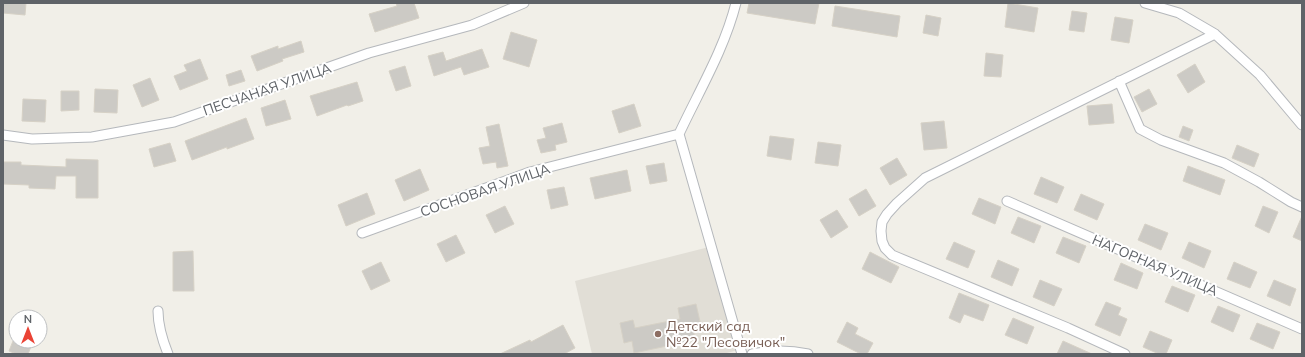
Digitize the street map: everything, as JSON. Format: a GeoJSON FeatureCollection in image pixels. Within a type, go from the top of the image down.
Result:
{"type":"FeatureCollection","features":[{"type":"Feature","properties":{"kind":"street","name":"ПЕСЧАНАЯ УЛИЦА"},"geometry":{"type":"LineString","coordinates":[[3,135],[32,139],[92,137],[174,122],[369,53],[472,25],[524,3]]}},
{"type":"Feature","properties":{"kind":"street"},"geometry":{"type":"LineString","coordinates":[[736,3],[731,22],[711,70],[679,134],[742,354]]}},
{"type":"Feature","properties":{"kind":"street"},"geometry":{"type":"LineString","coordinates":[[1145,3],[1179,13],[1215,34],[1260,75],[1302,125]]}},
{"type":"Feature","properties":{"kind":"street"},"geometry":{"type":"LineString","coordinates":[[1125,354],[1068,328],[892,255],[885,248],[882,241],[882,222],[897,202],[925,178],[1215,34]]}},
{"type":"Feature","properties":{"kind":"street"},"geometry":{"type":"LineString","coordinates":[[1119,81],[1140,129],[1161,140],[1224,163],[1302,207]]}},
{"type":"Feature","properties":{"kind":"street","name":"СОСНОВАЯ УЛИЦА"},"geometry":{"type":"LineString","coordinates":[[362,233],[530,172],[679,134]]}},
{"type":"Feature","properties":{"kind":"street","name":"НАГОРНАЯ УЛИЦА"},"geometry":{"type":"LineString","coordinates":[[1007,201],[1302,329]]}},
{"type":"Feature","properties":{"kind":"street"},"geometry":{"type":"LineString","coordinates":[[158,310],[158,326],[168,354]]}},
{"type":"Feature","properties":{"kind":"street"},"geometry":{"type":"LineString","coordinates":[[752,354],[775,351],[790,351],[808,354]]}},
{"type":"Feature","properties":{"kind":"shaded area"},"geometry":{"type":"Polygon","coordinates":[[[709,247],[738,350],[723,354],[592,354],[575,281],[709,247]]]}},
{"type":"Feature","properties":{"kind":"building"},"geometry":{"type":"Polygon","coordinates":[[[3,3],[26,3],[25,15],[3,13],[3,3]]]}},
{"type":"Feature","properties":{"kind":"building"},"geometry":{"type":"Polygon","coordinates":[[[396,3],[414,3],[419,18],[375,32],[369,14],[397,6],[396,3]]]}},
{"type":"Feature","properties":{"kind":"building"},"geometry":{"type":"Polygon","coordinates":[[[749,3],[819,3],[815,24],[747,13],[749,3]]]}},
{"type":"Feature","properties":{"kind":"building"},"geometry":{"type":"Polygon","coordinates":[[[1008,3],[1038,8],[1034,32],[1005,27],[1008,3]]]}},
{"type":"Feature","properties":{"kind":"building"},"geometry":{"type":"Polygon","coordinates":[[[835,6],[900,16],[897,37],[832,26],[835,6]]]}},
{"type":"Feature","properties":{"kind":"building"},"geometry":{"type":"Polygon","coordinates":[[[1072,11],[1087,13],[1084,32],[1069,30],[1072,11]]]}},
{"type":"Feature","properties":{"kind":"building"},"geometry":{"type":"Polygon","coordinates":[[[926,15],[941,18],[938,36],[923,33],[926,15]]]}},
{"type":"Feature","properties":{"kind":"building"},"geometry":{"type":"Polygon","coordinates":[[[1115,17],[1133,20],[1129,43],[1111,40],[1115,17]]]}},
{"type":"Feature","properties":{"kind":"building"},"geometry":{"type":"Polygon","coordinates":[[[511,32],[537,40],[529,67],[503,59],[511,32]]]}},
{"type":"Feature","properties":{"kind":"building"},"geometry":{"type":"Polygon","coordinates":[[[301,41],[304,52],[282,59],[283,61],[257,71],[251,56],[278,46],[278,49],[301,41]]]}},
{"type":"Feature","properties":{"kind":"building"},"geometry":{"type":"Polygon","coordinates":[[[482,49],[489,67],[464,75],[461,67],[434,76],[428,56],[443,52],[446,61],[482,49]]]}},
{"type":"Feature","properties":{"kind":"building"},"geometry":{"type":"Polygon","coordinates":[[[986,53],[1003,55],[1001,77],[984,76],[986,53]]]}},
{"type":"Feature","properties":{"kind":"building"},"geometry":{"type":"Polygon","coordinates":[[[200,59],[208,79],[180,90],[174,76],[187,71],[184,65],[200,59]]]}},
{"type":"Feature","properties":{"kind":"building"},"geometry":{"type":"Polygon","coordinates":[[[1195,64],[1205,82],[1188,93],[1177,75],[1195,64]]]}},
{"type":"Feature","properties":{"kind":"building"},"geometry":{"type":"Polygon","coordinates":[[[405,66],[411,86],[396,91],[389,71],[405,66]]]}},
{"type":"Feature","properties":{"kind":"building"},"geometry":{"type":"Polygon","coordinates":[[[241,70],[245,81],[229,86],[226,75],[241,70]]]}},
{"type":"Feature","properties":{"kind":"building"},"geometry":{"type":"Polygon","coordinates":[[[150,78],[159,100],[142,107],[133,85],[150,78]]]}},
{"type":"Feature","properties":{"kind":"building"},"geometry":{"type":"Polygon","coordinates":[[[357,82],[363,101],[317,116],[310,96],[357,82]]]}},
{"type":"Feature","properties":{"kind":"building"},"geometry":{"type":"Polygon","coordinates":[[[95,89],[118,90],[117,113],[94,112],[95,89]]]}},
{"type":"Feature","properties":{"kind":"building"},"geometry":{"type":"Polygon","coordinates":[[[1149,89],[1157,104],[1142,112],[1134,97],[1149,89]]]}},
{"type":"Feature","properties":{"kind":"building"},"geometry":{"type":"Polygon","coordinates":[[[61,91],[79,91],[79,110],[61,111],[61,91]]]}},
{"type":"Feature","properties":{"kind":"building"},"geometry":{"type":"Polygon","coordinates":[[[23,99],[46,100],[45,122],[22,121],[23,99]]]}},
{"type":"Feature","properties":{"kind":"building"},"geometry":{"type":"Polygon","coordinates":[[[285,100],[291,119],[266,126],[261,108],[285,100]]]}},
{"type":"Feature","properties":{"kind":"building"},"geometry":{"type":"Polygon","coordinates":[[[634,104],[641,126],[619,133],[612,111],[634,104]]]}},
{"type":"Feature","properties":{"kind":"building"},"geometry":{"type":"Polygon","coordinates":[[[1112,104],[1114,123],[1089,125],[1087,106],[1112,104]]]}},
{"type":"Feature","properties":{"kind":"building"},"geometry":{"type":"Polygon","coordinates":[[[246,118],[254,139],[192,160],[185,141],[246,118]]]}},
{"type":"Feature","properties":{"kind":"building"},"geometry":{"type":"Polygon","coordinates":[[[944,121],[947,148],[924,150],[921,123],[944,121]]]}},
{"type":"Feature","properties":{"kind":"building"},"geometry":{"type":"Polygon","coordinates":[[[562,123],[567,142],[555,145],[556,150],[541,153],[537,140],[546,138],[543,128],[562,123]]]}},
{"type":"Feature","properties":{"kind":"building"},"geometry":{"type":"Polygon","coordinates":[[[499,124],[508,166],[497,168],[496,162],[483,164],[479,148],[490,146],[486,127],[499,124]]]}},
{"type":"Feature","properties":{"kind":"building"},"geometry":{"type":"Polygon","coordinates":[[[1183,126],[1193,130],[1189,141],[1179,137],[1183,126]]]}},
{"type":"Feature","properties":{"kind":"building"},"geometry":{"type":"Polygon","coordinates":[[[770,136],[794,139],[791,160],[767,156],[770,136]]]}},
{"type":"Feature","properties":{"kind":"building"},"geometry":{"type":"Polygon","coordinates":[[[818,142],[841,145],[838,166],[815,163],[818,142]]]}},
{"type":"Feature","properties":{"kind":"building"},"geometry":{"type":"Polygon","coordinates":[[[170,143],[176,161],[154,167],[149,149],[170,143]]]}},
{"type":"Feature","properties":{"kind":"building"},"geometry":{"type":"Polygon","coordinates":[[[1237,145],[1259,154],[1254,167],[1232,158],[1237,145]]]}},
{"type":"Feature","properties":{"kind":"building"},"geometry":{"type":"Polygon","coordinates":[[[897,158],[907,175],[890,185],[880,168],[897,158]]]}},
{"type":"Feature","properties":{"kind":"building"},"geometry":{"type":"Polygon","coordinates":[[[66,159],[98,160],[98,198],[76,198],[76,176],[56,176],[55,189],[29,188],[29,185],[3,184],[3,162],[21,162],[21,165],[66,167],[66,159]]]}},
{"type":"Feature","properties":{"kind":"building"},"geometry":{"type":"Polygon","coordinates":[[[664,163],[667,181],[650,184],[646,166],[664,163]]]}},
{"type":"Feature","properties":{"kind":"building"},"geometry":{"type":"Polygon","coordinates":[[[1188,166],[1225,180],[1220,195],[1183,181],[1188,166]]]}},
{"type":"Feature","properties":{"kind":"building"},"geometry":{"type":"Polygon","coordinates":[[[420,169],[429,190],[404,201],[395,180],[420,169]]]}},
{"type":"Feature","properties":{"kind":"building"},"geometry":{"type":"Polygon","coordinates":[[[627,170],[631,191],[595,199],[590,178],[627,170]]]}},
{"type":"Feature","properties":{"kind":"building"},"geometry":{"type":"Polygon","coordinates":[[[1041,177],[1064,187],[1057,203],[1034,194],[1041,177]]]}},
{"type":"Feature","properties":{"kind":"building"},"geometry":{"type":"Polygon","coordinates":[[[564,187],[568,205],[551,209],[547,190],[564,187]]]}},
{"type":"Feature","properties":{"kind":"building"},"geometry":{"type":"Polygon","coordinates":[[[866,189],[876,206],[859,216],[849,199],[866,189]]]}},
{"type":"Feature","properties":{"kind":"building"},"geometry":{"type":"Polygon","coordinates":[[[367,193],[375,214],[346,226],[338,205],[367,193]]]}},
{"type":"Feature","properties":{"kind":"building"},"geometry":{"type":"Polygon","coordinates":[[[1081,194],[1104,204],[1097,220],[1074,210],[1081,194]]]}},
{"type":"Feature","properties":{"kind":"building"},"geometry":{"type":"Polygon","coordinates":[[[979,198],[1001,207],[995,224],[972,214],[979,198]]]}},
{"type":"Feature","properties":{"kind":"building"},"geometry":{"type":"Polygon","coordinates":[[[505,206],[514,224],[495,233],[486,215],[505,206]]]}},
{"type":"Feature","properties":{"kind":"building"},"geometry":{"type":"Polygon","coordinates":[[[1263,206],[1278,212],[1269,233],[1255,226],[1263,206]]]}},
{"type":"Feature","properties":{"kind":"building"},"geometry":{"type":"Polygon","coordinates":[[[837,210],[848,227],[831,238],[820,220],[837,210]]]}},
{"type":"Feature","properties":{"kind":"building"},"geometry":{"type":"Polygon","coordinates":[[[1302,216],[1302,241],[1293,237],[1302,216]]]}},
{"type":"Feature","properties":{"kind":"building"},"geometry":{"type":"Polygon","coordinates":[[[1018,217],[1041,226],[1034,243],[1011,233],[1018,217]]]}},
{"type":"Feature","properties":{"kind":"building"},"geometry":{"type":"Polygon","coordinates":[[[1145,224],[1168,233],[1161,250],[1138,240],[1145,224]]]}},
{"type":"Feature","properties":{"kind":"building"},"geometry":{"type":"Polygon","coordinates":[[[456,235],[465,253],[446,262],[437,244],[456,235]]]}},
{"type":"Feature","properties":{"kind":"building"},"geometry":{"type":"Polygon","coordinates":[[[1063,237],[1086,246],[1079,263],[1056,253],[1063,237]]]}},
{"type":"Feature","properties":{"kind":"building"},"geometry":{"type":"Polygon","coordinates":[[[954,242],[975,251],[968,268],[946,259],[954,242]]]}},
{"type":"Feature","properties":{"kind":"building"},"geometry":{"type":"Polygon","coordinates":[[[1189,242],[1211,251],[1204,268],[1182,258],[1189,242]]]}},
{"type":"Feature","properties":{"kind":"building"},"geometry":{"type":"Polygon","coordinates":[[[193,251],[194,291],[173,291],[173,252],[193,251]]]}},
{"type":"Feature","properties":{"kind":"building"},"geometry":{"type":"Polygon","coordinates":[[[870,252],[899,267],[891,283],[862,269],[870,252]]]}},
{"type":"Feature","properties":{"kind":"building"},"geometry":{"type":"Polygon","coordinates":[[[998,260],[1019,269],[1012,286],[991,277],[998,260]]]}},
{"type":"Feature","properties":{"kind":"building"},"geometry":{"type":"Polygon","coordinates":[[[381,262],[390,281],[371,290],[362,271],[381,262]]]}},
{"type":"Feature","properties":{"kind":"building"},"geometry":{"type":"Polygon","coordinates":[[[1234,262],[1257,272],[1250,288],[1227,279],[1234,262]]]}},
{"type":"Feature","properties":{"kind":"building"},"geometry":{"type":"Polygon","coordinates":[[[1121,263],[1143,273],[1137,289],[1114,280],[1121,263]]]}},
{"type":"Feature","properties":{"kind":"building"},"geometry":{"type":"Polygon","coordinates":[[[1040,280],[1062,289],[1054,306],[1033,297],[1040,280]]]}},
{"type":"Feature","properties":{"kind":"building"},"geometry":{"type":"Polygon","coordinates":[[[1274,280],[1296,289],[1290,306],[1267,296],[1274,280]]]}},
{"type":"Feature","properties":{"kind":"building"},"geometry":{"type":"Polygon","coordinates":[[[1172,286],[1195,295],[1188,312],[1165,302],[1172,286]]]}},
{"type":"Feature","properties":{"kind":"building"},"geometry":{"type":"Polygon","coordinates":[[[959,293],[989,305],[983,321],[964,314],[960,323],[949,318],[959,293]]]}},
{"type":"Feature","properties":{"kind":"building"},"geometry":{"type":"Polygon","coordinates":[[[1106,302],[1121,308],[1118,315],[1127,319],[1120,336],[1095,325],[1106,302]]]}},
{"type":"Feature","properties":{"kind":"building","name":"Детский сад №22 \"Лесовичок\""},"geometry":{"type":"Polygon","coordinates":[[[696,304],[701,326],[693,328],[695,340],[634,353],[632,341],[624,343],[620,323],[633,320],[635,328],[680,319],[678,308],[696,304]]]}},
{"type":"Feature","properties":{"kind":"building"},"geometry":{"type":"Polygon","coordinates":[[[1218,306],[1240,315],[1233,332],[1211,322],[1218,306]]]}},
{"type":"Feature","properties":{"kind":"building"},"geometry":{"type":"Polygon","coordinates":[[[1013,318],[1034,327],[1027,344],[1005,335],[1013,318]]]}},
{"type":"Feature","properties":{"kind":"building"},"geometry":{"type":"Polygon","coordinates":[[[847,322],[858,328],[855,334],[873,343],[867,354],[861,354],[837,342],[847,322]]]}},
{"type":"Feature","properties":{"kind":"building"},"geometry":{"type":"Polygon","coordinates":[[[1257,323],[1280,332],[1273,349],[1250,339],[1257,323]]]}},
{"type":"Feature","properties":{"kind":"building"},"geometry":{"type":"Polygon","coordinates":[[[563,325],[575,348],[564,354],[500,354],[530,340],[531,342],[563,325]]]}},
{"type":"Feature","properties":{"kind":"building"},"geometry":{"type":"Polygon","coordinates":[[[1150,331],[1172,340],[1166,354],[1159,354],[1143,347],[1150,331]]]}},
{"type":"Feature","properties":{"kind":"building"},"geometry":{"type":"Polygon","coordinates":[[[1063,341],[1092,354],[1057,354],[1063,341]]]}},
{"type":"Feature","properties":{"kind":"building"},"geometry":{"type":"Polygon","coordinates":[[[10,349],[30,349],[28,354],[16,354],[9,351],[10,349]]]}},
{"type":"Feature","properties":{"kind":"place","name":"Детский сад №22 \"Лесовичок\""},"geometry":{"type":"Point","coordinates":[658,334]}}]}
